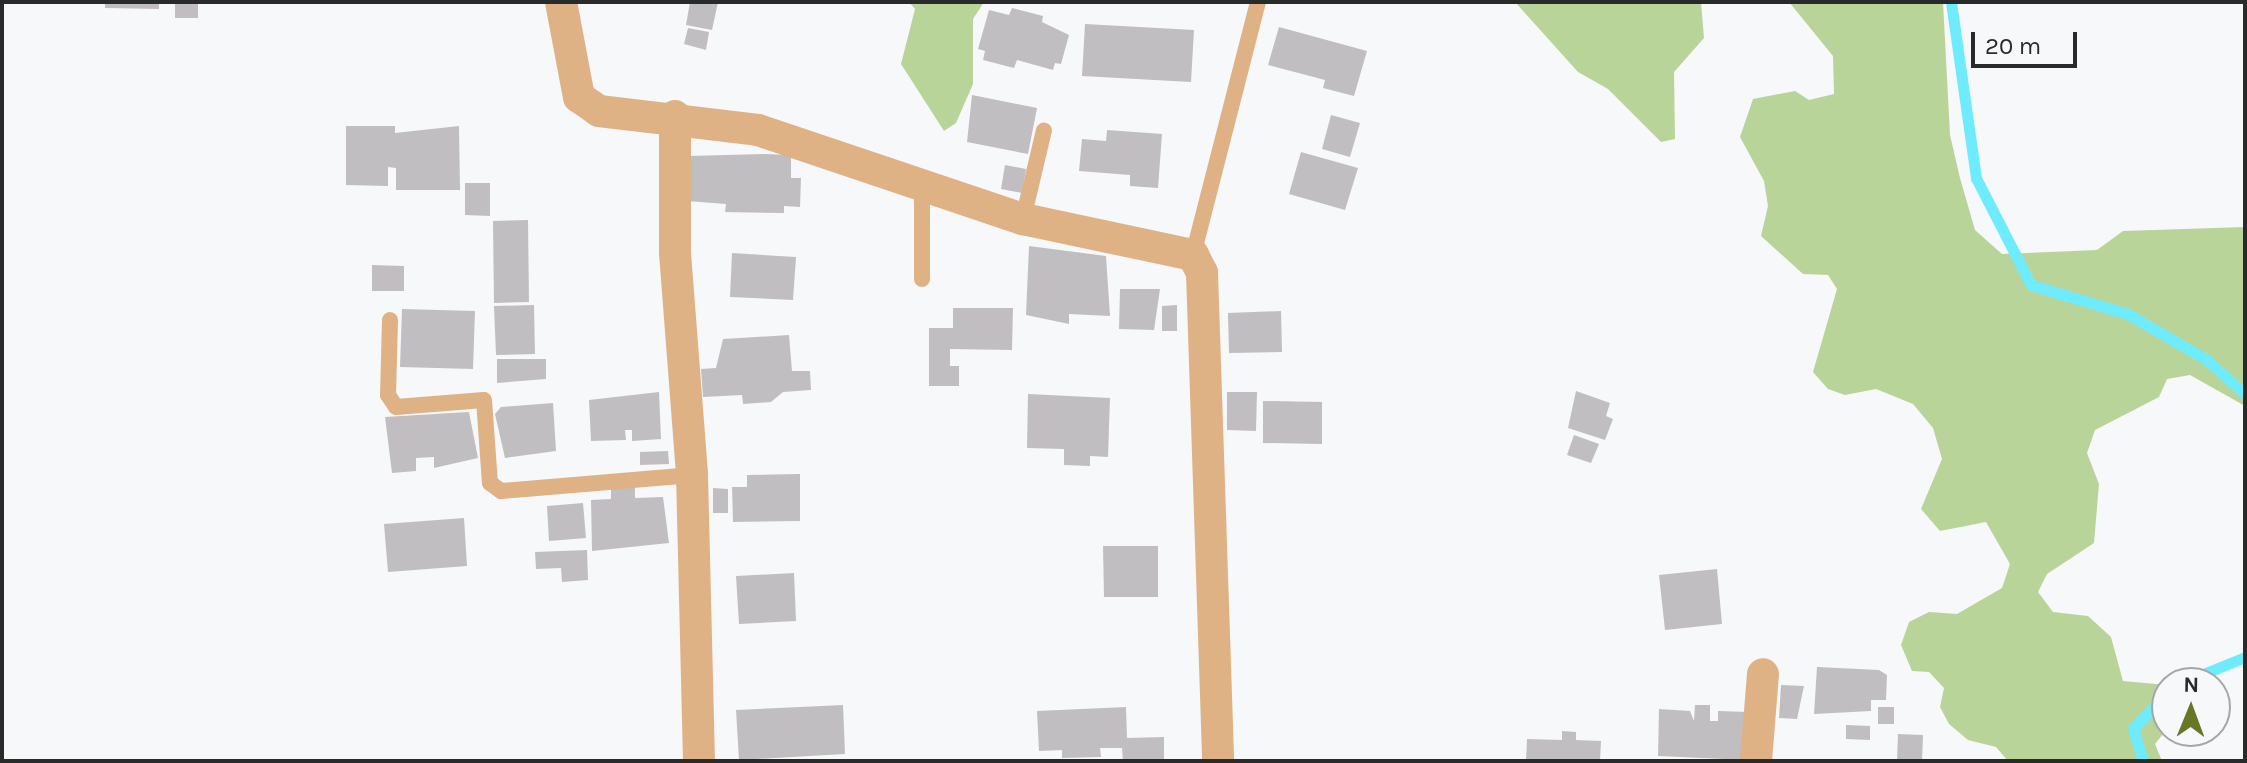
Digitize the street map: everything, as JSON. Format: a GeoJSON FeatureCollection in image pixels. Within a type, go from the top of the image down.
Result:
{"type":"FeatureCollection","features":[{"type":"Feature","properties":{"kind":"street"},"geometry":{"type":"LineString","coordinates":[[561,2],[579,97],[599,111],[675,116],[758,130],[1023,219],[1193,255],[1202,273],[1218,761]]}},
{"type":"Feature","properties":{"kind":"street"},"geometry":{"type":"LineString","coordinates":[[675,116],[675,253],[692,475],[699,761]]}},
{"type":"Feature","properties":{"kind":"street"},"geometry":{"type":"LineString","coordinates":[[1756,761],[1763,674]]}},
{"type":"Feature","properties":{"kind":"lane"},"geometry":{"type":"LineString","coordinates":[[1193,255],[1258,2]]}},
{"type":"Feature","properties":{"kind":"lane"},"geometry":{"type":"LineString","coordinates":[[1023,219],[1044,130]]}},
{"type":"Feature","properties":{"kind":"lane"},"geometry":{"type":"LineString","coordinates":[[922,187],[922,279]]}},
{"type":"Feature","properties":{"kind":"lane"},"geometry":{"type":"LineString","coordinates":[[390,320],[388,395],[396,407],[484,400],[490,483],[501,491],[692,475]]}},
{"type":"Feature","properties":{"kind":"green space"},"geometry":{"type":"Polygon","coordinates":[[[909,2],[984,2],[973,19],[973,84],[956,123],[944,131],[901,64],[915,9],[909,2]]]}},
{"type":"Feature","properties":{"kind":"green space"},"geometry":{"type":"Polygon","coordinates":[[[1515,2],[1701,2],[1704,38],[1674,72],[1675,139],[1661,142],[1608,89],[1578,72],[1515,2]]]}},
{"type":"Feature","properties":{"kind":"green space"},"geometry":{"type":"Polygon","coordinates":[[[1789,2],[1943,2],[1950,135],[1960,178],[1975,230],[2002,254],[2097,250],[2123,231],[2245,227],[2245,406],[2190,375],[2167,379],[2159,397],[2095,430],[2087,453],[2099,484],[2094,543],[2047,574],[2038,592],[2053,612],[2088,616],[2111,637],[2123,681],[2151,684],[2151,747],[2156,747],[2162,761],[2008,761],[1996,747],[1968,740],[1949,724],[1940,707],[1944,688],[1929,672],[1912,671],[1901,645],[1909,622],[1929,612],[1957,614],[2002,588],[2010,564],[1986,522],[1940,531],[1921,509],[1942,459],[1933,428],[1913,404],[1876,389],[1845,395],[1828,389],[1813,372],[1837,289],[1828,275],[1803,274],[1761,236],[1768,206],[1764,181],[1740,137],[1753,99],[1795,91],[1809,100],[1834,94],[1833,56],[1789,2]]]}},
{"type":"Feature","properties":{"kind":"building"},"geometry":{"type":"Polygon","coordinates":[[[105,2],[159,2],[159,9],[105,8],[105,2]]]}},
{"type":"Feature","properties":{"kind":"building"},"geometry":{"type":"Polygon","coordinates":[[[175,2],[198,2],[198,18],[175,18],[175,2]]]}},
{"type":"Feature","properties":{"kind":"building"},"geometry":{"type":"Polygon","coordinates":[[[690,2],[718,2],[712,30],[686,25],[690,2]]]}},
{"type":"Feature","properties":{"kind":"building"},"geometry":{"type":"Polygon","coordinates":[[[1012,8],[1043,16],[1042,22],[1069,35],[1061,64],[1055,63],[1053,70],[1017,60],[1014,68],[983,60],[985,51],[978,49],[989,10],[1009,15],[1012,8]]]}},
{"type":"Feature","properties":{"kind":"building"},"geometry":{"type":"Polygon","coordinates":[[[1085,24],[1194,30],[1191,82],[1082,76],[1085,24]]]}},
{"type":"Feature","properties":{"kind":"building"},"geometry":{"type":"Polygon","coordinates":[[[1279,27],[1367,51],[1354,96],[1323,88],[1325,80],[1268,65],[1279,27]]]}},
{"type":"Feature","properties":{"kind":"building"},"geometry":{"type":"Polygon","coordinates":[[[688,28],[709,32],[706,50],[684,44],[688,28]]]}},
{"type":"Feature","properties":{"kind":"building"},"geometry":{"type":"Polygon","coordinates":[[[972,95],[1037,108],[1028,154],[967,142],[972,95]]]}},
{"type":"Feature","properties":{"kind":"building"},"geometry":{"type":"Polygon","coordinates":[[[1331,115],[1360,123],[1350,157],[1322,149],[1331,115]]]}},
{"type":"Feature","properties":{"kind":"building"},"geometry":{"type":"Polygon","coordinates":[[[346,126],[395,126],[395,133],[459,126],[460,190],[396,190],[396,168],[388,167],[388,186],[346,185],[346,126]]]}},
{"type":"Feature","properties":{"kind":"building"},"geometry":{"type":"Polygon","coordinates":[[[1107,130],[1162,134],[1158,188],[1130,186],[1130,175],[1079,171],[1082,139],[1106,141],[1107,130]]]}},
{"type":"Feature","properties":{"kind":"building"},"geometry":{"type":"Polygon","coordinates":[[[1301,152],[1358,168],[1345,210],[1289,194],[1301,152]]]}},
{"type":"Feature","properties":{"kind":"building"},"geometry":{"type":"Polygon","coordinates":[[[791,155],[791,178],[801,178],[800,207],[784,206],[784,213],[725,212],[726,204],[687,201],[688,156],[791,155]]]}},
{"type":"Feature","properties":{"kind":"building"},"geometry":{"type":"Polygon","coordinates":[[[1005,165],[1026,169],[1022,193],[1001,189],[1005,165]]]}},
{"type":"Feature","properties":{"kind":"building"},"geometry":{"type":"Polygon","coordinates":[[[465,183],[490,183],[490,216],[465,215],[465,183]]]}},
{"type":"Feature","properties":{"kind":"building"},"geometry":{"type":"Polygon","coordinates":[[[528,220],[529,302],[494,303],[493,221],[528,220]]]}},
{"type":"Feature","properties":{"kind":"building"},"geometry":{"type":"Polygon","coordinates":[[[1029,246],[1106,256],[1110,316],[1069,314],[1069,324],[1026,315],[1029,246]]]}},
{"type":"Feature","properties":{"kind":"building"},"geometry":{"type":"Polygon","coordinates":[[[732,253],[796,257],[793,300],[730,297],[732,253]]]}},
{"type":"Feature","properties":{"kind":"building"},"geometry":{"type":"Polygon","coordinates":[[[372,265],[404,266],[404,291],[372,291],[372,265]]]}},
{"type":"Feature","properties":{"kind":"building"},"geometry":{"type":"Polygon","coordinates":[[[1120,289],[1160,289],[1154,330],[1119,329],[1120,289]]]}},
{"type":"Feature","properties":{"kind":"building"},"geometry":{"type":"Polygon","coordinates":[[[534,305],[535,354],[496,355],[494,306],[534,305]]]}},
{"type":"Feature","properties":{"kind":"building"},"geometry":{"type":"Polygon","coordinates":[[[1177,305],[1177,331],[1162,331],[1162,306],[1177,305]]]}},
{"type":"Feature","properties":{"kind":"building"},"geometry":{"type":"Polygon","coordinates":[[[953,308],[1013,308],[1012,350],[950,349],[950,366],[959,366],[959,386],[929,386],[929,328],[953,328],[953,308]]]}},
{"type":"Feature","properties":{"kind":"building"},"geometry":{"type":"Polygon","coordinates":[[[402,309],[475,311],[473,369],[400,367],[402,309]]]}},
{"type":"Feature","properties":{"kind":"building"},"geometry":{"type":"Polygon","coordinates":[[[1281,311],[1282,352],[1229,353],[1228,313],[1281,311]]]}},
{"type":"Feature","properties":{"kind":"building"},"geometry":{"type":"Polygon","coordinates":[[[789,335],[792,371],[810,371],[811,390],[783,392],[771,402],[743,404],[742,395],[703,397],[701,369],[716,368],[723,339],[789,335]]]}},
{"type":"Feature","properties":{"kind":"building"},"geometry":{"type":"Polygon","coordinates":[[[497,359],[546,359],[546,379],[497,383],[497,359]]]}},
{"type":"Feature","properties":{"kind":"building"},"geometry":{"type":"Polygon","coordinates":[[[1576,391],[1610,403],[1606,416],[1613,419],[1605,440],[1568,428],[1576,391]]]}},
{"type":"Feature","properties":{"kind":"building"},"geometry":{"type":"Polygon","coordinates":[[[659,392],[661,439],[632,441],[632,430],[625,430],[626,440],[591,441],[589,400],[659,392]]]}},
{"type":"Feature","properties":{"kind":"building"},"geometry":{"type":"Polygon","coordinates":[[[1227,392],[1257,392],[1256,431],[1227,430],[1227,392]]]}},
{"type":"Feature","properties":{"kind":"building"},"geometry":{"type":"Polygon","coordinates":[[[1028,394],[1110,398],[1108,457],[1090,456],[1090,466],[1064,465],[1064,449],[1027,448],[1028,394]]]}},
{"type":"Feature","properties":{"kind":"building"},"geometry":{"type":"Polygon","coordinates":[[[1263,401],[1322,402],[1322,444],[1263,443],[1263,401]]]}},
{"type":"Feature","properties":{"kind":"building"},"geometry":{"type":"Polygon","coordinates":[[[553,403],[556,451],[505,458],[495,414],[501,407],[553,403]]]}},
{"type":"Feature","properties":{"kind":"building"},"geometry":{"type":"Polygon","coordinates":[[[469,412],[478,458],[434,468],[434,457],[416,458],[416,471],[392,473],[385,417],[469,412]]]}},
{"type":"Feature","properties":{"kind":"building"},"geometry":{"type":"Polygon","coordinates":[[[1574,435],[1599,444],[1591,463],[1567,455],[1574,435]]]}},
{"type":"Feature","properties":{"kind":"building"},"geometry":{"type":"Polygon","coordinates":[[[668,451],[669,464],[640,465],[640,452],[668,451]]]}},
{"type":"Feature","properties":{"kind":"building"},"geometry":{"type":"Polygon","coordinates":[[[800,474],[800,521],[733,522],[732,487],[747,487],[747,475],[800,474]]]}},
{"type":"Feature","properties":{"kind":"building"},"geometry":{"type":"Polygon","coordinates":[[[635,487],[635,498],[663,497],[669,543],[592,551],[591,500],[611,499],[611,488],[635,487]]]}},
{"type":"Feature","properties":{"kind":"building"},"geometry":{"type":"Polygon","coordinates":[[[713,488],[728,489],[728,513],[713,513],[713,488]]]}},
{"type":"Feature","properties":{"kind":"building"},"geometry":{"type":"Polygon","coordinates":[[[583,503],[586,538],[549,541],[547,506],[583,503]]]}},
{"type":"Feature","properties":{"kind":"building"},"geometry":{"type":"Polygon","coordinates":[[[464,518],[467,566],[388,572],[384,524],[464,518]]]}},
{"type":"Feature","properties":{"kind":"building"},"geometry":{"type":"Polygon","coordinates":[[[1103,546],[1158,546],[1158,597],[1104,597],[1103,546]]]}},
{"type":"Feature","properties":{"kind":"building"},"geometry":{"type":"Polygon","coordinates":[[[587,550],[588,580],[562,582],[561,568],[536,569],[535,552],[587,550]]]}},
{"type":"Feature","properties":{"kind":"building"},"geometry":{"type":"Polygon","coordinates":[[[1717,569],[1722,624],[1665,630],[1659,575],[1717,569]]]}},
{"type":"Feature","properties":{"kind":"building"},"geometry":{"type":"Polygon","coordinates":[[[794,573],[796,621],[739,624],[736,576],[794,573]]]}},
{"type":"Feature","properties":{"kind":"building"},"geometry":{"type":"Polygon","coordinates":[[[1817,667],[1879,670],[1887,675],[1886,700],[1871,700],[1871,711],[1814,714],[1817,667]]]}},
{"type":"Feature","properties":{"kind":"building"},"geometry":{"type":"Polygon","coordinates":[[[1781,685],[1804,686],[1797,719],[1779,718],[1781,685]]]}},
{"type":"Feature","properties":{"kind":"building"},"geometry":{"type":"Polygon","coordinates":[[[843,705],[845,754],[739,760],[736,710],[843,705]]]}},
{"type":"Feature","properties":{"kind":"building"},"geometry":{"type":"Polygon","coordinates":[[[1695,705],[1710,705],[1710,721],[1718,721],[1718,711],[1748,712],[1746,760],[1658,756],[1659,709],[1690,711],[1694,721],[1695,705]]]}},
{"type":"Feature","properties":{"kind":"building"},"geometry":{"type":"Polygon","coordinates":[[[1126,707],[1127,738],[1164,737],[1164,761],[1123,761],[1122,748],[1100,748],[1101,757],[1062,758],[1062,750],[1039,751],[1037,711],[1126,707]]]}},
{"type":"Feature","properties":{"kind":"building"},"geometry":{"type":"Polygon","coordinates":[[[1878,707],[1894,707],[1894,724],[1878,724],[1878,707]]]}},
{"type":"Feature","properties":{"kind":"building"},"geometry":{"type":"Polygon","coordinates":[[[1846,725],[1870,726],[1870,740],[1846,739],[1846,725]]]}},
{"type":"Feature","properties":{"kind":"building"},"geometry":{"type":"Polygon","coordinates":[[[1562,731],[1576,732],[1576,740],[1601,741],[1600,761],[1526,761],[1527,739],[1562,740],[1562,731]]]}},
{"type":"Feature","properties":{"kind":"building"},"geometry":{"type":"Polygon","coordinates":[[[1898,734],[1923,735],[1922,761],[1897,761],[1898,734]]]}},
{"type":"Feature","properties":{"kind":"waterway"},"geometry":{"type":"LineString","coordinates":[[1951,2],[1976,178],[2031,285],[2128,314],[2207,360],[2245,394]]}},
{"type":"Feature","properties":{"kind":"waterway"},"geometry":{"type":"LineString","coordinates":[[2220,667],[2245,657]]}},
{"type":"Feature","properties":{"kind":"waterway"},"geometry":{"type":"LineString","coordinates":[[2143,761],[2133,729],[2151,709]]}}]}
